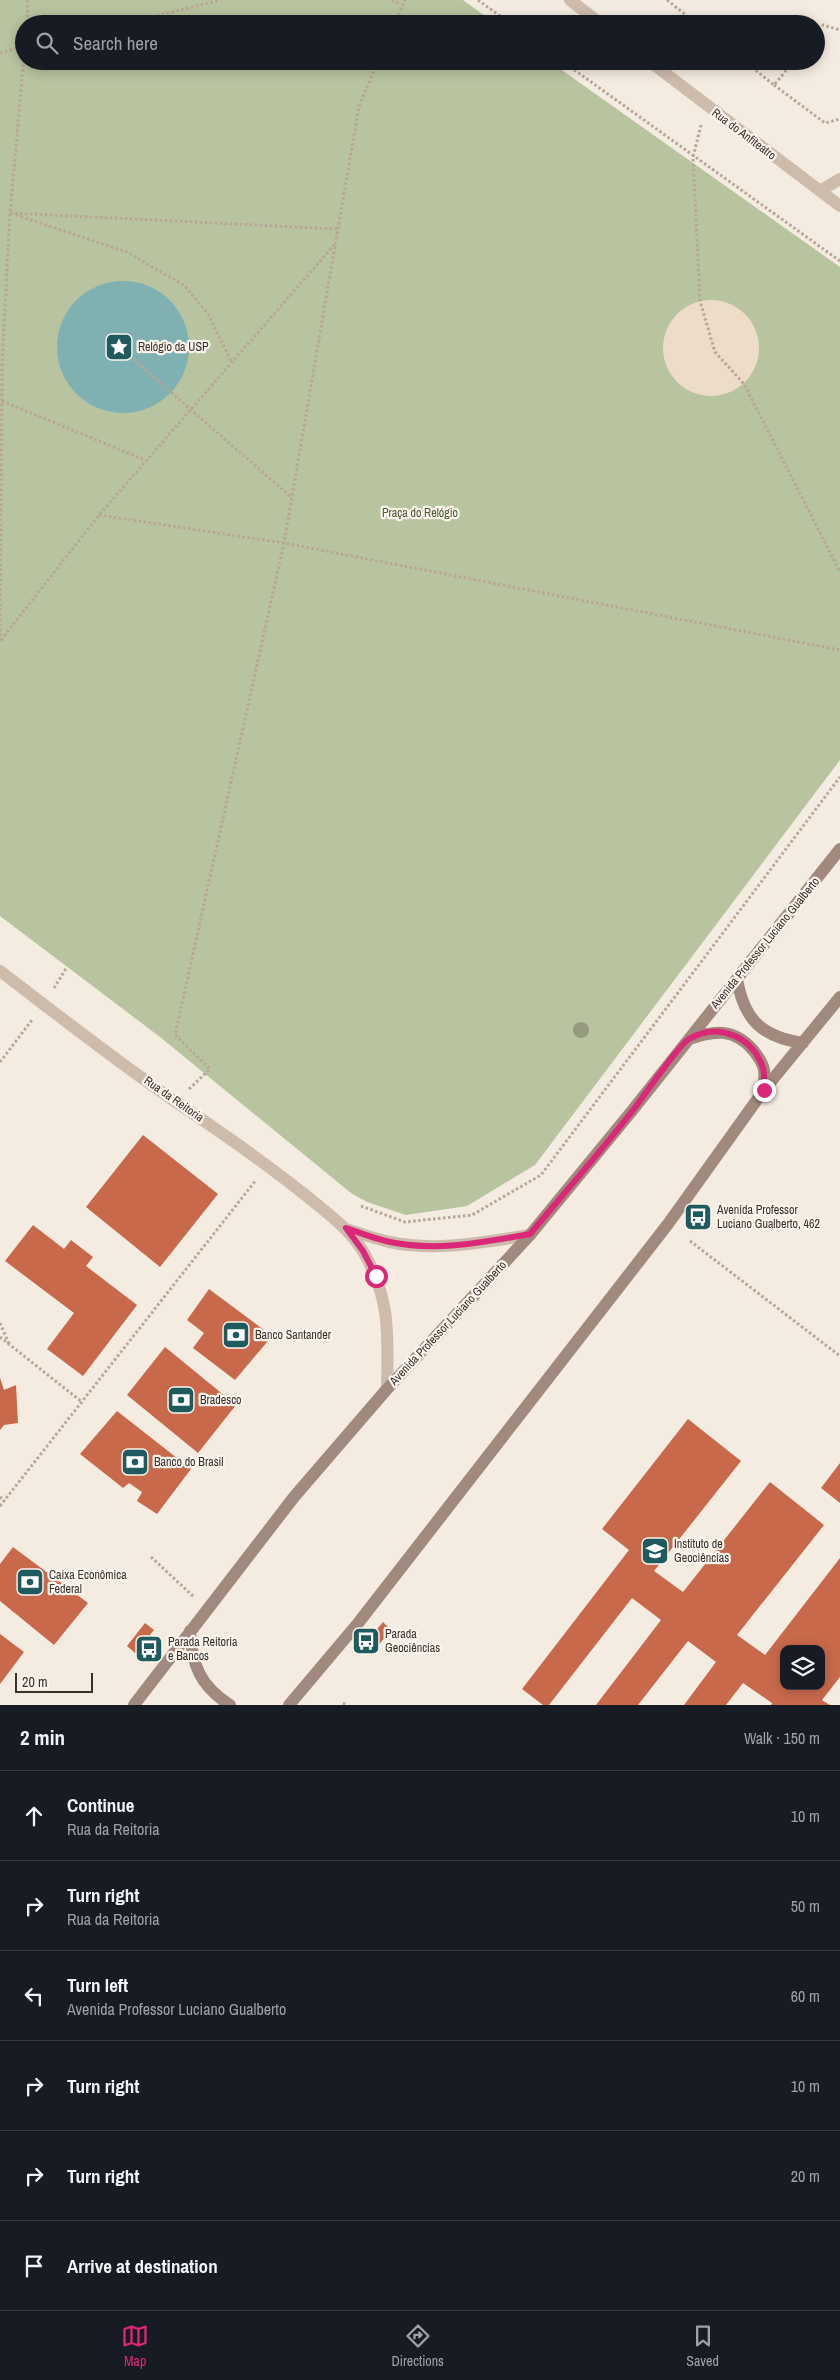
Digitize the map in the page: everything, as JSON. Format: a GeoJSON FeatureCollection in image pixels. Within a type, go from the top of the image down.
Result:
{"type":"FeatureCollection","features":[{"type":"Feature","properties":{"kind":"street"},"geometry":{"type":"LineString","coordinates":[[570,0],[589,15]]}},
{"type":"Feature","properties":{"kind":"street","name":"Rua do Anfiteatro"},"geometry":{"type":"LineString","coordinates":[[660,70],[840,206]]}},
{"type":"Feature","properties":{"kind":"street"},"geometry":{"type":"LineString","coordinates":[[820,191],[840,179]]}},
{"type":"Feature","properties":{"kind":"street","name":"Avenida Professor Luciano Gualberto"},"geometry":{"type":"LineString","coordinates":[[134,1705],[294,1497],[387,1389],[530,1234],[631,1112],[840,849]]}},
{"type":"Feature","properties":{"kind":"street","name":"Rua da Reitoria"},"geometry":{"type":"LineString","coordinates":[[0,971],[176,1102],[268,1164],[346,1228],[368,1259],[385,1303],[389,1330],[387,1389]]}},
{"type":"Feature","properties":{"kind":"street"},"geometry":{"type":"LineString","coordinates":[[737,978],[740,998],[750,1017],[764,1031],[783,1040],[803,1043]]}},
{"type":"Feature","properties":{"kind":"street"},"geometry":{"type":"LineString","coordinates":[[289,1705],[359,1622],[662,1232],[764,1090],[840,997]]}},
{"type":"Feature","properties":{"kind":"street"},"geometry":{"type":"LineString","coordinates":[[688,1039],[708,1032],[734,1034],[747,1043],[757,1054],[764,1069],[764,1090]]}},
{"type":"Feature","properties":{"kind":"street","name":"Rua da Reitoria"},"geometry":{"type":"LineString","coordinates":[[346,1228],[390,1242],[437,1247],[483,1243],[530,1234]]}},
{"type":"Feature","properties":{"kind":"street"},"geometry":{"type":"LineString","coordinates":[[190,1631],[192,1656],[201,1678],[216,1696],[230,1705]]}},
{"type":"Feature","properties":{"kind":"path"},"geometry":{"type":"LineString","coordinates":[[28,0],[28,15]]}},
{"type":"Feature","properties":{"kind":"path"},"geometry":{"type":"LineString","coordinates":[[160,15],[221,0]]}},
{"type":"Feature","properties":{"kind":"path"},"geometry":{"type":"LineString","coordinates":[[392,0],[403,5]]}},
{"type":"Feature","properties":{"kind":"path"},"geometry":{"type":"LineString","coordinates":[[398,15],[405,0]]}},
{"type":"Feature","properties":{"kind":"path"},"geometry":{"type":"LineString","coordinates":[[478,0],[499,15]]}},
{"type":"Feature","properties":{"kind":"path"},"geometry":{"type":"LineString","coordinates":[[667,0],[686,15]]}},
{"type":"Feature","properties":{"kind":"path"},"geometry":{"type":"LineString","coordinates":[[825,26],[840,30]]}},
{"type":"Feature","properties":{"kind":"path"},"geometry":{"type":"LineString","coordinates":[[0,53],[15,49]]}},
{"type":"Feature","properties":{"kind":"path"},"geometry":{"type":"LineString","coordinates":[[0,640],[1,366],[10,213],[23,70]]}},
{"type":"Feature","properties":{"kind":"path"},"geometry":{"type":"LineString","coordinates":[[176,1102],[210,1069],[175,1035],[284,543],[359,106],[374,70]]}},
{"type":"Feature","properties":{"kind":"path"},"geometry":{"type":"LineString","coordinates":[[574,70],[840,261]]}},
{"type":"Feature","properties":{"kind":"path"},"geometry":{"type":"LineString","coordinates":[[755,70],[825,123],[840,119]]}},
{"type":"Feature","properties":{"kind":"path"},"geometry":{"type":"LineString","coordinates":[[774,85],[786,70]]}},
{"type":"Feature","properties":{"kind":"path"},"geometry":{"type":"LineString","coordinates":[[706,106],[693,157],[700,301],[715,352],[744,384],[840,572]]}},
{"type":"Feature","properties":{"kind":"path"},"geometry":{"type":"LineString","coordinates":[[10,213],[338,229]]}},
{"type":"Feature","properties":{"kind":"path"},"geometry":{"type":"LineString","coordinates":[[10,213],[127,252],[185,286],[208,314],[231,361]]}},
{"type":"Feature","properties":{"kind":"path"},"geometry":{"type":"LineString","coordinates":[[0,640],[145,460],[335,243]]}},
{"type":"Feature","properties":{"kind":"path"},"geometry":{"type":"LineString","coordinates":[[126,353],[292,497]]}},
{"type":"Feature","properties":{"kind":"path"},"geometry":{"type":"LineString","coordinates":[[2,401],[145,460]]}},
{"type":"Feature","properties":{"kind":"path"},"geometry":{"type":"LineString","coordinates":[[99,515],[284,543],[840,650]]}},
{"type":"Feature","properties":{"kind":"path"},"geometry":{"type":"LineString","coordinates":[[361,1206],[405,1222],[472,1215],[541,1175],[840,777]]}},
{"type":"Feature","properties":{"kind":"path"},"geometry":{"type":"LineString","coordinates":[[0,1506],[268,1164]]}},
{"type":"Feature","properties":{"kind":"path"},"geometry":{"type":"LineString","coordinates":[[690,1241],[840,1356]]}},
{"type":"Feature","properties":{"kind":"path"},"geometry":{"type":"LineString","coordinates":[[0,1323],[9,1344]]}},
{"type":"Feature","properties":{"kind":"path"},"geometry":{"type":"LineString","coordinates":[[0,1337],[82,1402]]}},
{"type":"Feature","properties":{"kind":"path"},"geometry":{"type":"LineString","coordinates":[[0,1497],[5,1500]]}},
{"type":"Feature","properties":{"kind":"path"},"geometry":{"type":"LineString","coordinates":[[151,1557],[207,1610]]}},
{"type":"Feature","properties":{"kind":"green space","name":"Praça do Relógio"},"geometry":{"type":"Polygon","coordinates":[[[0,0],[463,0],[484,15],[15,15],[15,70],[562,70],[840,267],[840,760],[535,1165],[467,1206],[406,1215],[367,1202],[351,1193],[160,1037],[0,916],[0,0]]]}},
{"type":"Feature","properties":{"kind":"shaded area"},"geometry":{"type":"Polygon","coordinates":[[[711,300],[729,304],[745,314],[755,330],[759,348],[755,366],[745,382],[729,392],[711,396],[693,392],[677,382],[667,366],[663,348],[667,330],[677,314],[693,304],[711,300]]]}},
{"type":"Feature","properties":{"kind":"water"},"geometry":{"type":"Polygon","coordinates":[[[123,281],[136,282],[148,286],[170,300],[184,322],[188,334],[188,360],[184,372],[170,394],[148,408],[136,412],[123,413],[110,412],[98,408],[76,394],[62,372],[58,360],[57,347],[58,334],[62,322],[76,300],[98,286],[110,282],[123,281]]]}},
{"type":"Feature","properties":{"kind":"building"},"geometry":{"type":"Polygon","coordinates":[[[143,1135],[218,1194],[160,1267],[86,1207],[143,1135]]]}},
{"type":"Feature","properties":{"kind":"building"},"geometry":{"type":"Polygon","coordinates":[[[33,1225],[64,1249],[71,1240],[93,1257],[86,1266],[137,1305],[83,1376],[47,1349],[74,1313],[5,1261],[33,1225]]]}},
{"type":"Feature","properties":{"kind":"building","name":"Banco Santander"},"geometry":{"type":"Polygon","coordinates":[[[209,1289],[272,1336],[235,1380],[193,1348],[204,1333],[187,1320],[209,1289]]]}},
{"type":"Feature","properties":{"kind":"building","name":"Bradesco"},"geometry":{"type":"Polygon","coordinates":[[[165,1347],[236,1405],[198,1453],[127,1395],[165,1347]]]}},
{"type":"Feature","properties":{"kind":"building"},"geometry":{"type":"Polygon","coordinates":[[[0,1378],[4,1390],[16,1385],[18,1423],[4,1425],[0,1430],[0,1378]]]}},
{"type":"Feature","properties":{"kind":"building","name":"Banco do Brasil"},"geometry":{"type":"Polygon","coordinates":[[[117,1411],[191,1469],[157,1514],[137,1501],[142,1492],[129,1483],[123,1488],[80,1454],[117,1411]]]}},
{"type":"Feature","properties":{"kind":"building"},"geometry":{"type":"Polygon","coordinates":[[[688,1419],[741,1461],[654,1571],[683,1592],[770,1482],[824,1525],[737,1635],[765,1655],[840,1558],[840,1677],[822,1700],[830,1705],[771,1705],[772,1703],[743,1683],[726,1705],[684,1705],[716,1662],[688,1641],[638,1705],[596,1705],[661,1620],[632,1598],[549,1705],[543,1705],[522,1689],[629,1550],[602,1529],[688,1419]]]}},
{"type":"Feature","properties":{"kind":"building"},"geometry":{"type":"Polygon","coordinates":[[[840,1463],[840,1503],[821,1488],[840,1463]]]}},
{"type":"Feature","properties":{"kind":"building","name":"Caixa Econômica Federal"},"geometry":{"type":"Polygon","coordinates":[[[13,1547],[88,1603],[54,1645],[0,1601],[0,1564],[13,1547]]]}},
{"type":"Feature","properties":{"kind":"building"},"geometry":{"type":"Polygon","coordinates":[[[383,1622],[391,1630],[372,1653],[363,1646],[383,1622]]]}},
{"type":"Feature","properties":{"kind":"building"},"geometry":{"type":"Polygon","coordinates":[[[145,1623],[154,1630],[135,1653],[127,1646],[145,1623]]]}},
{"type":"Feature","properties":{"kind":"building"},"geometry":{"type":"Polygon","coordinates":[[[0,1634],[24,1652],[0,1684],[0,1634]]]}},
{"type":"Feature","properties":{"kind":"place","name":"Relógio da USP"},"geometry":{"type":"Point","coordinates":[119,347]}},
{"type":"Feature","properties":{"kind":"place","name":"Avenida Professor Luciano Gualberto, 462"},"geometry":{"type":"Point","coordinates":[698,1217]}},
{"type":"Feature","properties":{"kind":"place","name":"Banco Santander"},"geometry":{"type":"Point","coordinates":[236,1335]}},
{"type":"Feature","properties":{"kind":"place","name":"Bradesco"},"geometry":{"type":"Point","coordinates":[181,1400]}},
{"type":"Feature","properties":{"kind":"place","name":"Banco do Brasil"},"geometry":{"type":"Point","coordinates":[135,1462]}},
{"type":"Feature","properties":{"kind":"place","name":"Instituto de Geociências"},"geometry":{"type":"Point","coordinates":[655,1551]}},
{"type":"Feature","properties":{"kind":"place","name":"Caixa Econômica Federal"},"geometry":{"type":"Point","coordinates":[30,1582]}},
{"type":"Feature","properties":{"kind":"place","name":"Parada Geociências"},"geometry":{"type":"Point","coordinates":[366,1641]}},
{"type":"Feature","properties":{"kind":"place","name":"Parada Reitoria e Bancos"},"geometry":{"type":"Point","coordinates":[149,1649]}},
{"type":"Feature","properties":{"kind":"route"},"geometry":{"type":"LineString","coordinates":[[376,1276],[363,1251],[346,1228],[390,1242],[437,1247],[483,1243],[530,1234],[631,1112],[688,1039],[708,1032],[734,1034],[747,1043],[757,1054],[764,1069],[764,1090]]}}]}
